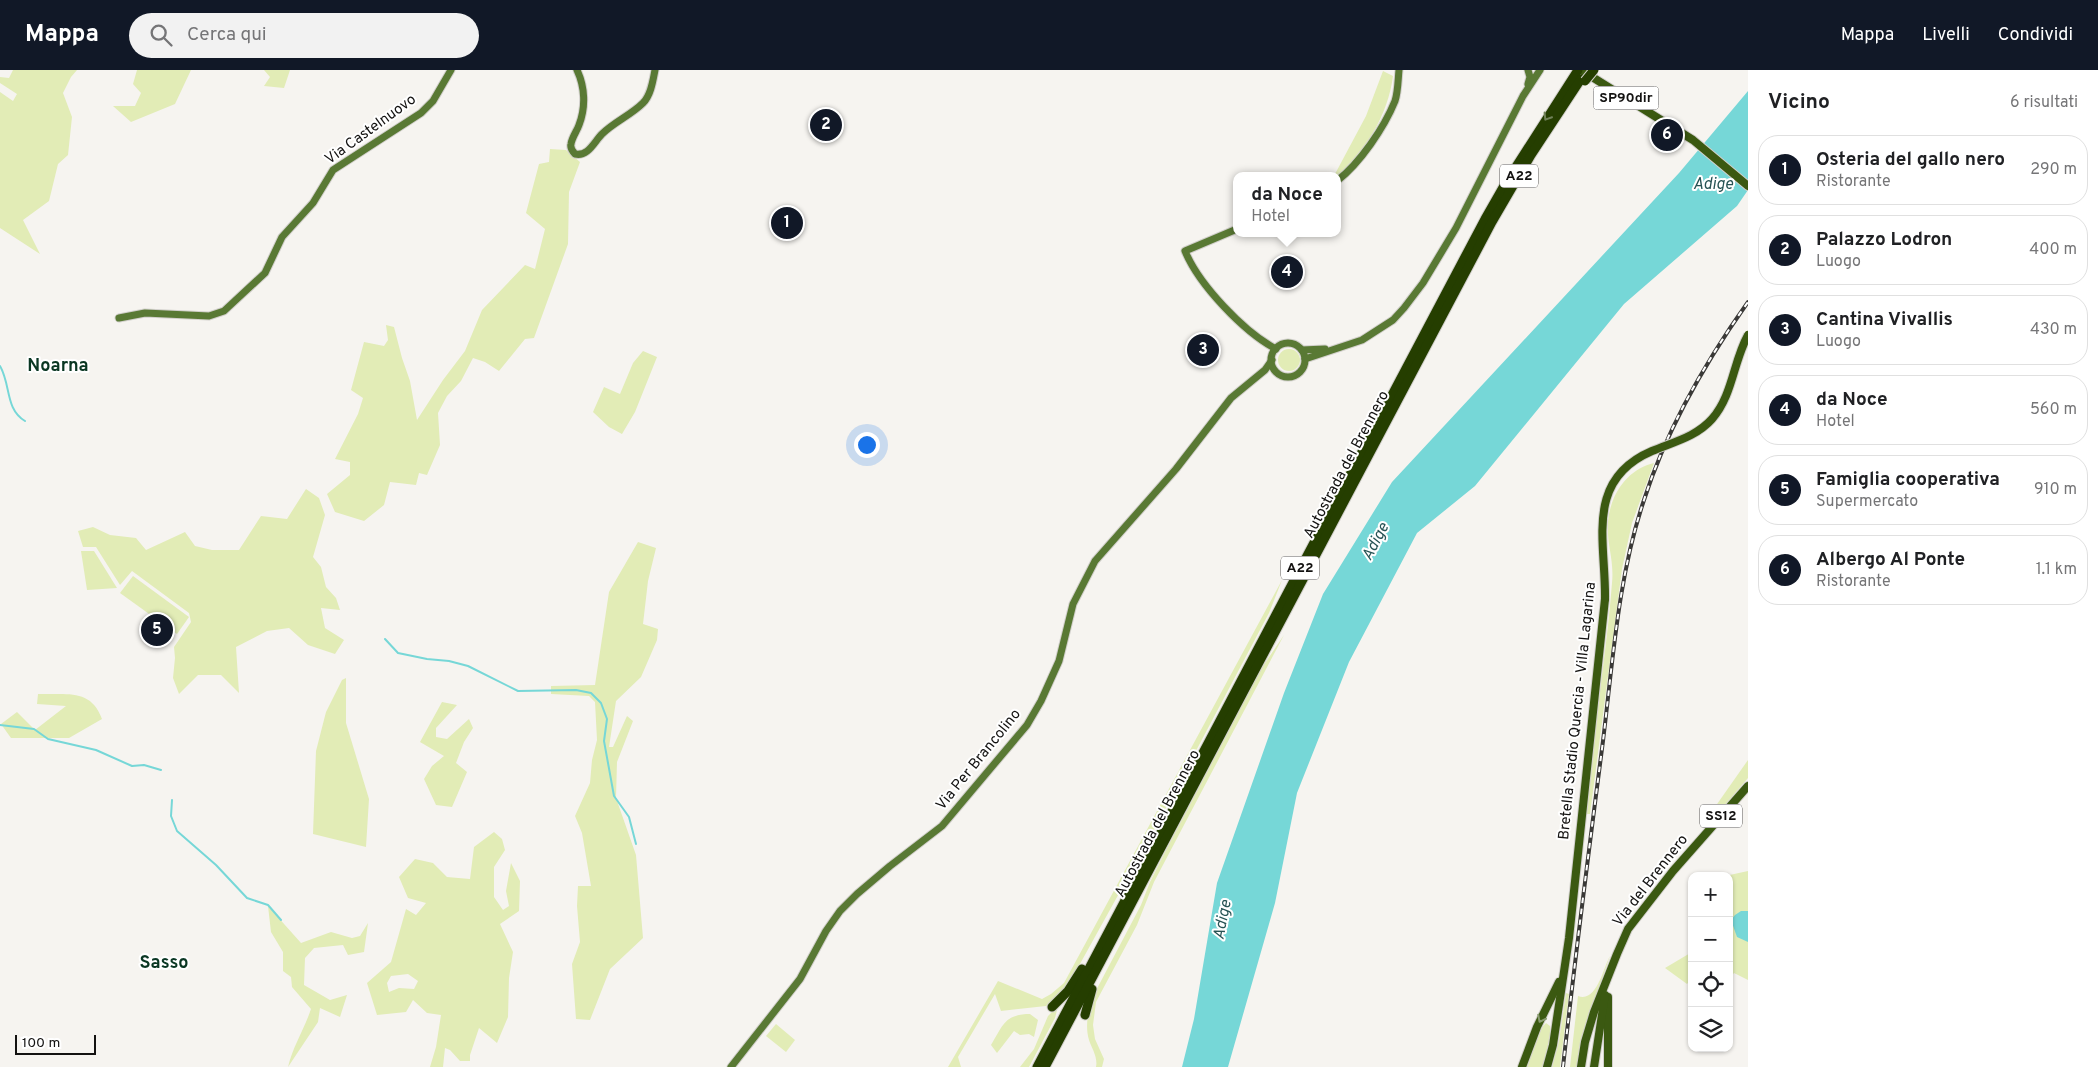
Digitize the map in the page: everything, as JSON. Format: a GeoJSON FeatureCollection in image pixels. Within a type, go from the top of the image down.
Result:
{"type":"FeatureCollection","features":[{"type":"Feature","properties":{"kind":"highway","name":"Autostrada del Brennero"},"geometry":{"type":"LineString","coordinates":[[1037,1067],[1485,219],[1580,75],[1588,70]]}},
{"type":"Feature","properties":{"kind":"highway"},"geometry":{"type":"LineString","coordinates":[[1580,75],[1594,70]]}},
{"type":"Feature","properties":{"kind":"highway","name":"Autostrada del Brennero"},"geometry":{"type":"LineString","coordinates":[[1045,1067],[1492,222],[1580,75]]}},
{"type":"Feature","properties":{"kind":"highway"},"geometry":{"type":"LineString","coordinates":[[1052,1007],[1068,992],[1091,952],[1112,926]]}},
{"type":"Feature","properties":{"kind":"highway"},"geometry":{"type":"LineString","coordinates":[[1085,1015],[1088,996],[1107,959],[1114,938]]}},
{"type":"Feature","properties":{"kind":"main road","name":"Via Castelnuovo"},"geometry":{"type":"LineString","coordinates":[[119,318],[145,312],[195,317],[209,316],[224,311],[265,273],[282,237],[313,203],[333,170],[421,113],[433,101],[451,70]]}},
{"type":"Feature","properties":{"kind":"main road"},"geometry":{"type":"LineString","coordinates":[[577,70],[584,88],[584,99],[580,124],[571,141],[571,147],[575,154],[580,155],[586,153],[602,134],[644,102],[652,84],[655,70]]}},
{"type":"Feature","properties":{"kind":"main road"},"geometry":{"type":"LineString","coordinates":[[1341,177],[1357,163],[1382,125],[1396,99],[1399,70]]}},
{"type":"Feature","properties":{"kind":"main road"},"geometry":{"type":"LineString","coordinates":[[1523,96],[1530,77],[1528,70]]}},
{"type":"Feature","properties":{"kind":"main road"},"geometry":{"type":"LineString","coordinates":[[1305,359],[1333,348],[1362,340],[1393,320],[1414,296],[1456,228],[1523,96],[1540,70]]}},
{"type":"Feature","properties":{"kind":"main road","name":"SP90dir"},"geometry":{"type":"LineString","coordinates":[[1580,75],[1693,140],[1748,186]]}},
{"type":"Feature","properties":{"kind":"main road"},"geometry":{"type":"LineString","coordinates":[[1233,231],[1185,251],[1189,261],[1211,293],[1263,342],[1276,349]]}},
{"type":"Feature","properties":{"kind":"main road","name":"Bretella Stadio Quercia - Villa Lagarina"},"geometry":{"type":"LineString","coordinates":[[1547,1067],[1553,1045],[1574,894],[1581,806],[1600,658],[1605,599],[1601,526],[1604,505],[1612,486],[1624,469],[1637,458],[1697,432],[1712,418],[1725,400],[1748,335]]}},
{"type":"Feature","properties":{"kind":"main road"},"geometry":{"type":"LineString","coordinates":[[1241,390],[1265,370],[1272,360],[1276,349],[1284,344],[1289,343],[1299,346],[1305,359],[1303,369],[1294,376],[1283,376],[1275,370],[1272,360]]}},
{"type":"Feature","properties":{"kind":"main road"},"geometry":{"type":"LineString","coordinates":[[1302,350],[1333,348]]}},
{"type":"Feature","properties":{"kind":"main road"},"geometry":{"type":"LineString","coordinates":[[1241,390],[1275,370]]}},
{"type":"Feature","properties":{"kind":"main road","name":"Via Per Brancolino"},"geometry":{"type":"LineString","coordinates":[[731,1067],[800,979],[840,911],[890,866],[942,826],[1027,725],[1041,701],[1059,661],[1074,604],[1095,561],[1176,469],[1230,398],[1241,390]]}},
{"type":"Feature","properties":{"kind":"main road","name":"Via del Brennero"},"geometry":{"type":"LineString","coordinates":[[1608,979],[1623,940],[1637,917],[1695,846],[1748,786]]}},
{"type":"Feature","properties":{"kind":"main road","name":"Bretella Stadio Quercia - Villa Lagarina"},"geometry":{"type":"LineString","coordinates":[[1522,1067],[1537,1027],[1562,976]]}},
{"type":"Feature","properties":{"kind":"main road"},"geometry":{"type":"LineString","coordinates":[[1581,1067],[1589,1028],[1608,979]]}},
{"type":"Feature","properties":{"kind":"main road"},"geometry":{"type":"LineString","coordinates":[[1608,979],[1608,1067]]}},
{"type":"Feature","properties":{"kind":"main road","name":"SS12"},"geometry":{"type":"LineString","coordinates":[[1594,1067],[1608,979]]}},
{"type":"Feature","properties":{"kind":"green space"},"geometry":{"type":"Polygon","coordinates":[[[13,70],[77,70],[63,93],[72,117],[68,155],[58,164],[49,201],[23,220],[40,254],[0,228],[0,92],[13,101],[17,94],[0,83],[0,77],[9,78],[13,70]]]}},
{"type":"Feature","properties":{"kind":"green space"},"geometry":{"type":"Polygon","coordinates":[[[137,70],[191,70],[175,104],[131,122],[113,106],[135,106],[141,93],[133,84],[137,70]]]}},
{"type":"Feature","properties":{"kind":"green space"},"geometry":{"type":"Polygon","coordinates":[[[264,70],[290,70],[284,88],[264,86],[270,77],[264,70]]]}},
{"type":"Feature","properties":{"kind":"green space"},"geometry":{"type":"Polygon","coordinates":[[[1383,71],[1393,76],[1386,105],[1374,132],[1347,168],[1341,174],[1341,172],[1336,172],[1366,116],[1383,71]]]}},
{"type":"Feature","properties":{"kind":"green space"},"geometry":{"type":"Polygon","coordinates":[[[550,149],[566,150],[580,162],[569,192],[568,244],[534,338],[525,339],[499,371],[485,362],[473,358],[461,381],[447,396],[438,413],[440,445],[427,475],[419,473],[416,485],[390,482],[384,505],[364,521],[335,512],[327,494],[350,475],[350,462],[335,459],[358,414],[363,398],[351,390],[364,342],[384,346],[388,340],[386,325],[394,327],[410,381],[417,420],[465,351],[482,310],[525,265],[535,269],[545,229],[526,213],[539,164],[549,162],[550,149]]]}},
{"type":"Feature","properties":{"kind":"green space"},"geometry":{"type":"Polygon","coordinates":[[[1289,349],[1299,356],[1300,360],[1293,370],[1289,371],[1279,364],[1278,360],[1285,350],[1289,349]]]}},
{"type":"Feature","properties":{"kind":"green space"},"geometry":{"type":"Polygon","coordinates":[[[643,351],[657,357],[635,412],[622,434],[609,427],[593,412],[604,387],[620,394],[633,363],[643,351]]]}},
{"type":"Feature","properties":{"kind":"green space"},"geometry":{"type":"Polygon","coordinates":[[[1654,463],[1632,523],[1622,569],[1590,814],[1586,814],[1612,583],[1612,562],[1608,534],[1609,514],[1615,496],[1623,483],[1640,468],[1654,463]]]}},
{"type":"Feature","properties":{"kind":"green space"},"geometry":{"type":"Polygon","coordinates":[[[306,489],[319,498],[325,515],[313,557],[321,567],[326,587],[336,598],[340,610],[321,608],[325,628],[344,640],[335,654],[308,645],[289,628],[267,631],[236,647],[239,693],[221,675],[198,675],[179,694],[173,678],[174,647],[191,622],[189,613],[132,571],[120,585],[96,547],[83,547],[78,531],[93,527],[110,535],[136,538],[146,550],[185,532],[195,546],[212,550],[239,550],[261,516],[287,519],[306,489]]]}},
{"type":"Feature","properties":{"kind":"green space"},"geometry":{"type":"Polygon","coordinates":[[[638,542],[656,548],[648,581],[643,624],[658,629],[657,640],[641,677],[616,701],[609,747],[613,747],[627,716],[633,721],[617,762],[616,798],[636,855],[643,938],[610,969],[590,1020],[576,1019],[572,964],[580,942],[577,906],[578,886],[591,886],[582,833],[575,816],[590,783],[592,760],[597,740],[595,702],[589,696],[551,694],[551,686],[595,685],[609,592],[638,542]]]}},
{"type":"Feature","properties":{"kind":"green space"},"geometry":{"type":"Polygon","coordinates":[[[81,551],[94,551],[117,588],[87,590],[81,551]]]}},
{"type":"Feature","properties":{"kind":"green space"},"geometry":{"type":"Polygon","coordinates":[[[133,576],[189,617],[177,634],[120,593],[133,576]]]}},
{"type":"Feature","properties":{"kind":"green space"},"geometry":{"type":"Polygon","coordinates":[[[1282,580],[1269,613],[1153,832],[1065,991],[1046,1006],[1001,1011],[995,994],[958,1057],[961,1067],[948,1067],[998,981],[1042,999],[1064,983],[1282,580]]]}},
{"type":"Feature","properties":{"kind":"green space"},"geometry":{"type":"Polygon","coordinates":[[[1284,635],[1154,882],[1137,925],[1096,1002],[1093,1025],[1095,1039],[1104,1059],[1102,1067],[1096,1067],[1095,1056],[1087,1030],[1091,1000],[1141,905],[1166,850],[1261,669],[1284,635]]]}},
{"type":"Feature","properties":{"kind":"green space"},"geometry":{"type":"Polygon","coordinates":[[[346,678],[346,723],[369,799],[366,847],[313,834],[316,751],[326,712],[342,680],[346,678]]]}},
{"type":"Feature","properties":{"kind":"green space"},"geometry":{"type":"Polygon","coordinates":[[[38,694],[68,694],[84,698],[97,709],[102,719],[69,738],[11,738],[1,724],[17,712],[35,730],[66,706],[37,704],[38,694]]]}},
{"type":"Feature","properties":{"kind":"green space"},"geometry":{"type":"Polygon","coordinates":[[[442,702],[457,705],[436,728],[436,737],[447,739],[469,719],[473,728],[464,742],[456,763],[467,772],[452,807],[436,805],[424,779],[432,766],[444,756],[420,742],[442,702]]]}},
{"type":"Feature","properties":{"kind":"green space"},"geometry":{"type":"Polygon","coordinates":[[[1748,760],[1748,778],[1719,812],[1715,807],[1748,760]]]}},
{"type":"Feature","properties":{"kind":"green space"},"geometry":{"type":"Polygon","coordinates":[[[494,832],[502,839],[505,850],[494,867],[494,897],[503,910],[509,906],[506,891],[511,863],[520,881],[519,911],[500,924],[513,952],[509,978],[508,1017],[497,1043],[479,1028],[470,1055],[470,1061],[460,1061],[450,1050],[445,1048],[443,1067],[430,1067],[436,1047],[441,1015],[427,1013],[413,1000],[406,1012],[377,1015],[367,983],[391,962],[406,909],[416,915],[426,903],[408,898],[399,877],[415,859],[433,863],[447,877],[470,879],[474,847],[494,832]],[[408,974],[391,976],[387,983],[389,992],[399,988],[414,989],[418,981],[408,974]]]}},
{"type":"Feature","properties":{"kind":"green space"},"geometry":{"type":"Polygon","coordinates":[[[1748,871],[1748,980],[1733,974],[1733,874],[1748,871]]]}},
{"type":"Feature","properties":{"kind":"green space"},"geometry":{"type":"Polygon","coordinates":[[[268,906],[301,943],[331,932],[352,938],[360,936],[368,923],[364,952],[348,955],[343,945],[314,948],[305,958],[304,985],[330,1000],[347,995],[340,1017],[320,1008],[318,1022],[288,1067],[311,1009],[292,987],[291,977],[283,971],[283,952],[271,932],[268,906]]]}},
{"type":"Feature","properties":{"kind":"green space"},"geometry":{"type":"Polygon","coordinates":[[[1688,954],[1688,983],[1687,984],[1665,968],[1688,954]]]}},
{"type":"Feature","properties":{"kind":"green space"},"geometry":{"type":"Polygon","coordinates":[[[1610,956],[1585,1028],[1577,1067],[1570,1067],[1578,996],[1585,997],[1595,990],[1610,956]]]}},
{"type":"Feature","properties":{"kind":"green space"},"geometry":{"type":"Polygon","coordinates":[[[1566,993],[1569,994],[1560,1067],[1552,1067],[1559,1041],[1566,993]]]}},
{"type":"Feature","properties":{"kind":"green space"},"geometry":{"type":"Polygon","coordinates":[[[1058,1006],[1055,1018],[1029,1067],[1020,1067],[1034,1049],[1048,1016],[1058,1006]]]}},
{"type":"Feature","properties":{"kind":"green space"},"geometry":{"type":"Polygon","coordinates":[[[1030,1014],[1038,1020],[1034,1037],[1029,1034],[1020,1035],[1014,1031],[997,1053],[991,1045],[1006,1022],[1015,1016],[1030,1014]]]}},
{"type":"Feature","properties":{"kind":"green space"},"geometry":{"type":"Polygon","coordinates":[[[1546,1023],[1550,1026],[1550,1038],[1543,1067],[1524,1067],[1535,1038],[1546,1023]]]}},
{"type":"Feature","properties":{"kind":"green space"},"geometry":{"type":"Polygon","coordinates":[[[776,1024],[795,1040],[786,1052],[766,1036],[776,1024]]]}},
{"type":"Feature","properties":{"kind":"water","name":"Adige"},"geometry":{"type":"Polygon","coordinates":[[[1748,91],[1748,190],[1737,206],[1624,304],[1475,486],[1417,533],[1349,662],[1297,793],[1275,903],[1228,1067],[1182,1067],[1194,1019],[1217,883],[1284,693],[1323,594],[1392,482],[1679,173],[1748,91]]]}},
{"type":"Feature","properties":{"kind":"water"},"geometry":{"type":"Polygon","coordinates":[[[1741,911],[1748,911],[1748,942],[1737,937],[1733,926],[1733,918],[1741,911]]]}},
{"type":"Feature","properties":{"kind":"waterway"},"geometry":{"type":"LineString","coordinates":[[0,366],[14,410],[25,421]]}},
{"type":"Feature","properties":{"kind":"waterway"},"geometry":{"type":"LineString","coordinates":[[385,639],[398,653],[468,666],[518,691],[576,690],[591,693],[601,703],[607,719],[604,741],[614,796],[629,817],[636,844]]}},
{"type":"Feature","properties":{"kind":"waterway"},"geometry":{"type":"LineString","coordinates":[[0,725],[34,729],[48,739],[96,750],[132,766],[144,765],[161,770]]}},
{"type":"Feature","properties":{"kind":"waterway"},"geometry":{"type":"LineString","coordinates":[[172,800],[171,816],[177,831],[216,865],[247,898],[268,905],[281,920]]}},
{"type":"Feature","properties":{"kind":"railway"},"geometry":{"type":"LineString","coordinates":[[1563,1067],[1622,589],[1635,529],[1653,473],[1675,422],[1716,349],[1748,302]]}},
{"type":"Feature","properties":{"kind":"place","name":"Palazzo Lodron"},"geometry":{"type":"Point","coordinates":[826,125]}},
{"type":"Feature","properties":{"kind":"place","name":"Albergo Al Ponte"},"geometry":{"type":"Point","coordinates":[1667,135]}},
{"type":"Feature","properties":{"kind":"place","name":"Osteria del gallo nero"},"geometry":{"type":"Point","coordinates":[787,223]}},
{"type":"Feature","properties":{"kind":"place","name":"da Noce"},"geometry":{"type":"Point","coordinates":[1287,272]}},
{"type":"Feature","properties":{"kind":"place","name":"Cantina Vivallis"},"geometry":{"type":"Point","coordinates":[1203,350]}},
{"type":"Feature","properties":{"kind":"place","name":"Famiglia cooperativa"},"geometry":{"type":"Point","coordinates":[157,630]}},
{"type":"Feature","properties":{"kind":"district","name":"Noarna"},"geometry":{"type":"Point","coordinates":[58,366]}},
{"type":"Feature","properties":{"kind":"district","name":"Sasso"},"geometry":{"type":"Point","coordinates":[164,963]}}]}
